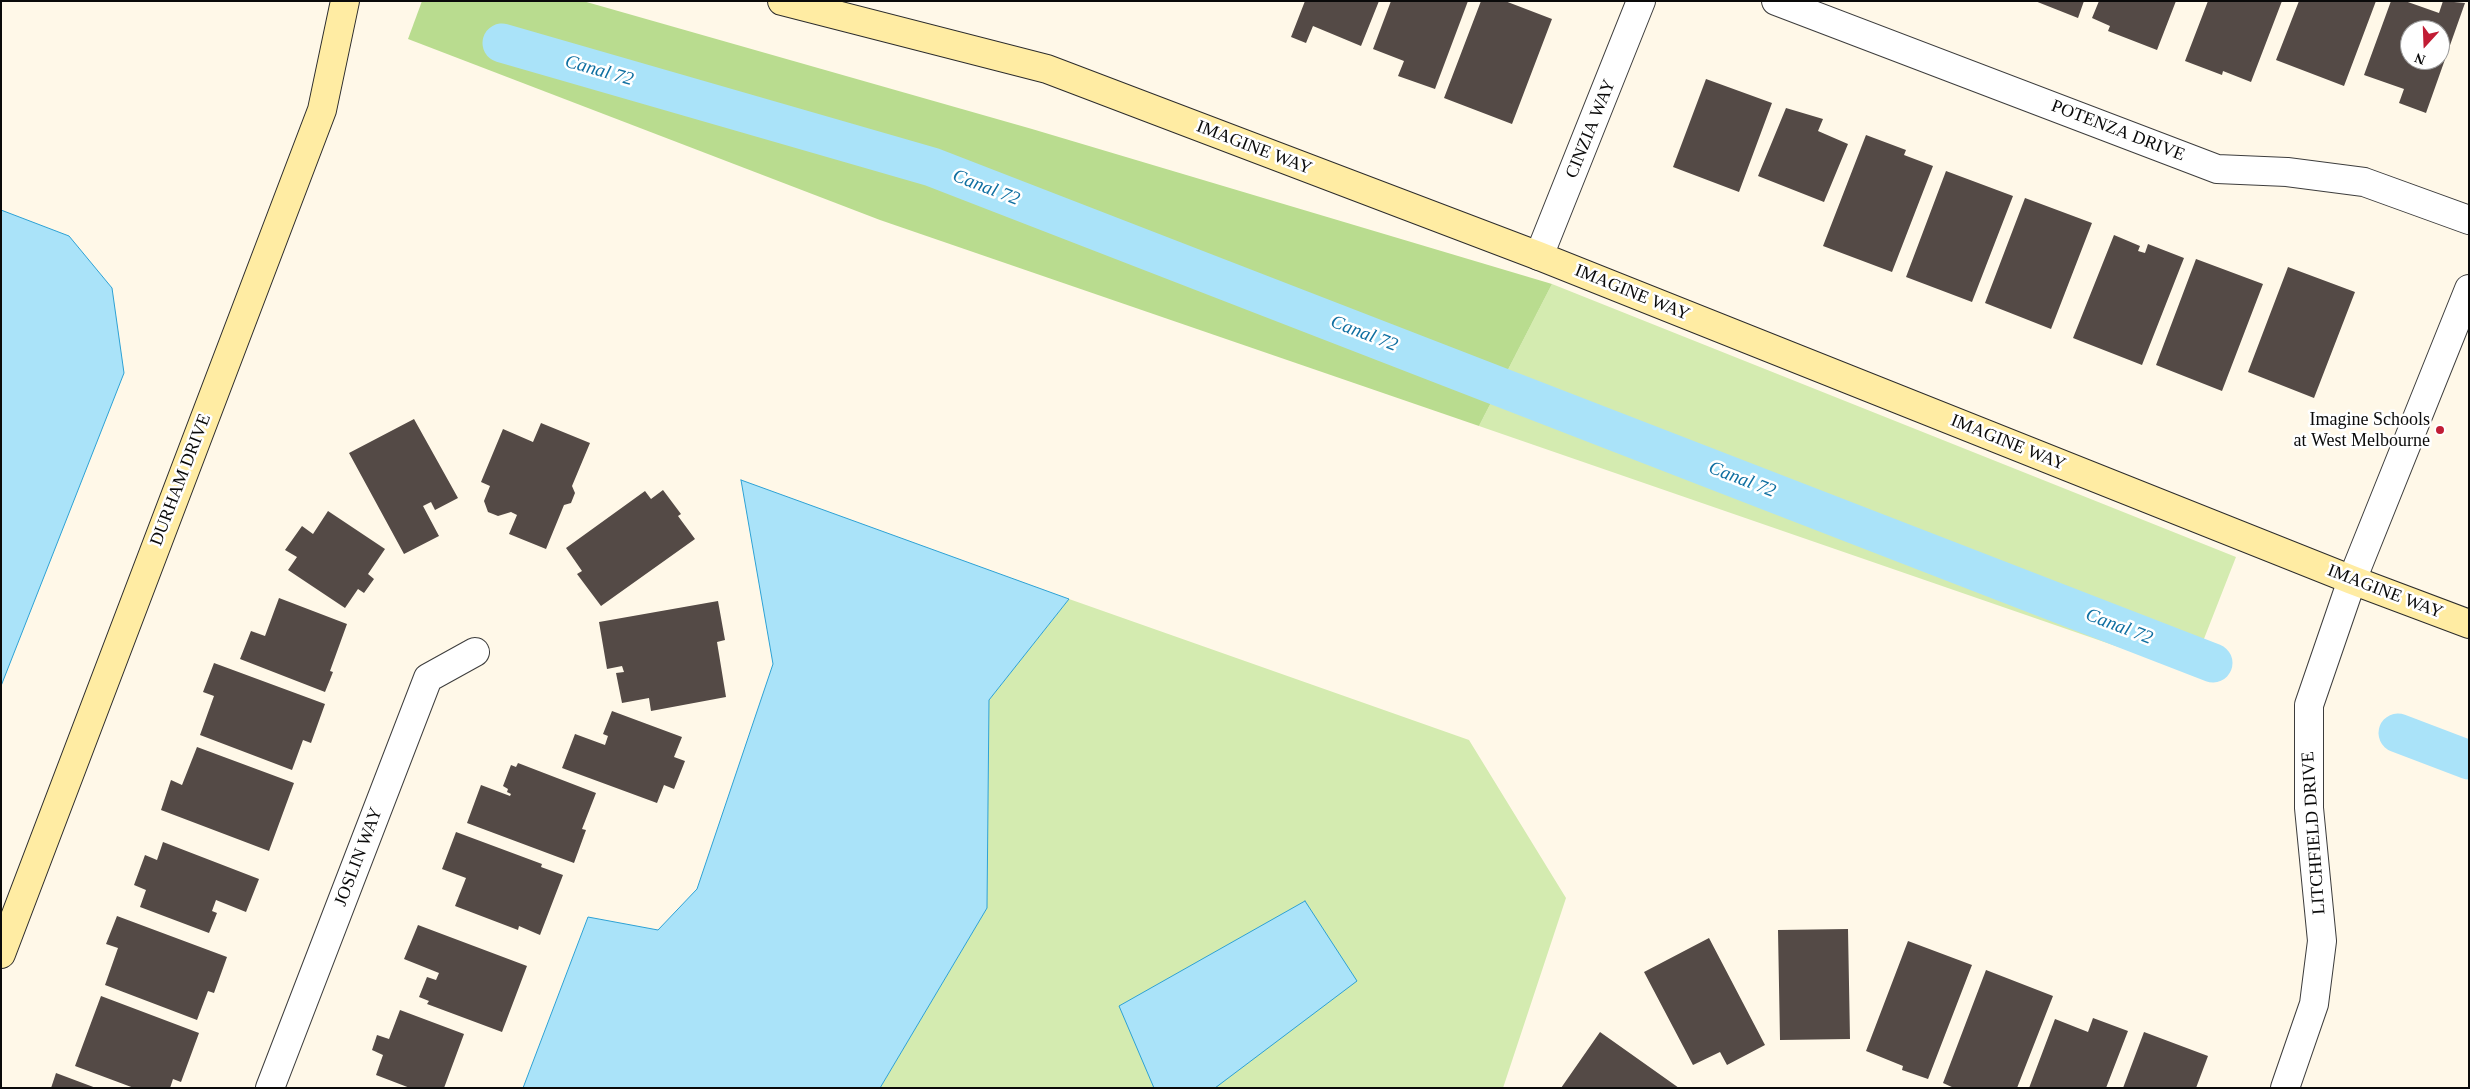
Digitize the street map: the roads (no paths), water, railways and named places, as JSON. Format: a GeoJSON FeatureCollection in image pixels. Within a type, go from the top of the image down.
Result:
{"type":"FeatureCollection","features":[{"type":"Feature","properties":{"kind":"street","name":"DURHAM DRIVE"},"geometry":{"type":"LineString","coordinates":[[1,954],[322,110],[345,1]]}},
{"type":"Feature","properties":{"kind":"street","name":"IMAGINE WAY"},"geometry":{"type":"LineString","coordinates":[[782,1],[1047,69],[1539,256],[2352,580],[2469,624]]}},
{"type":"Feature","properties":{"kind":"street","name":"CINZIA WAY"},"geometry":{"type":"LineString","coordinates":[[1539,256],[1641,1]]}},
{"type":"Feature","properties":{"kind":"street","name":"POTENZA DRIVE"},"geometry":{"type":"LineString","coordinates":[[1776,1],[2217,169],[2287,172],[2364,182],[2469,220]]}},
{"type":"Feature","properties":{"kind":"street","name":"LITCHFIELD DRIVE"},"geometry":{"type":"LineString","coordinates":[[2285,1088],[2314,1004],[2322,942],[2309,808],[2309,705],[2352,580],[2469,289]]}},
{"type":"Feature","properties":{"kind":"street","name":"JOSLIN WAY"},"geometry":{"type":"LineString","coordinates":[[270,1088],[428,678],[475,652]]}},
{"type":"Feature","properties":{"kind":"water"},"geometry":{"type":"Polygon","coordinates":[[[1,210],[69,236],[112,288],[124,373],[1,686],[1,210]]]}},
{"type":"Feature","properties":{"kind":"water"},"geometry":{"type":"Polygon","coordinates":[[[741,480],[1069,599],[989,700],[987,908],[880,1088],[523,1088],[588,917],[658,930],[697,889],[773,664],[741,480]]]}},
{"type":"Feature","properties":{"kind":"water"},"geometry":{"type":"Polygon","coordinates":[[[1305,901],[1357,981],[1215,1088],[1154,1088],[1119,1006],[1305,901]]]}},
{"type":"Feature","properties":{"kind":"waterway","name":"Canal 72"},"geometry":{"type":"LineString","coordinates":[[502,43],[932,167],[2213,663]]}},
{"type":"Feature","properties":{"kind":"waterway","name":"Canal 72"},"geometry":{"type":"LineString","coordinates":[[2398,733],[2469,760]]}},
{"type":"Feature","properties":{"kind":"place","name":"Imagine Schools at West Melbourne"},"geometry":{"type":"Point","coordinates":[2440,430]}}]}
